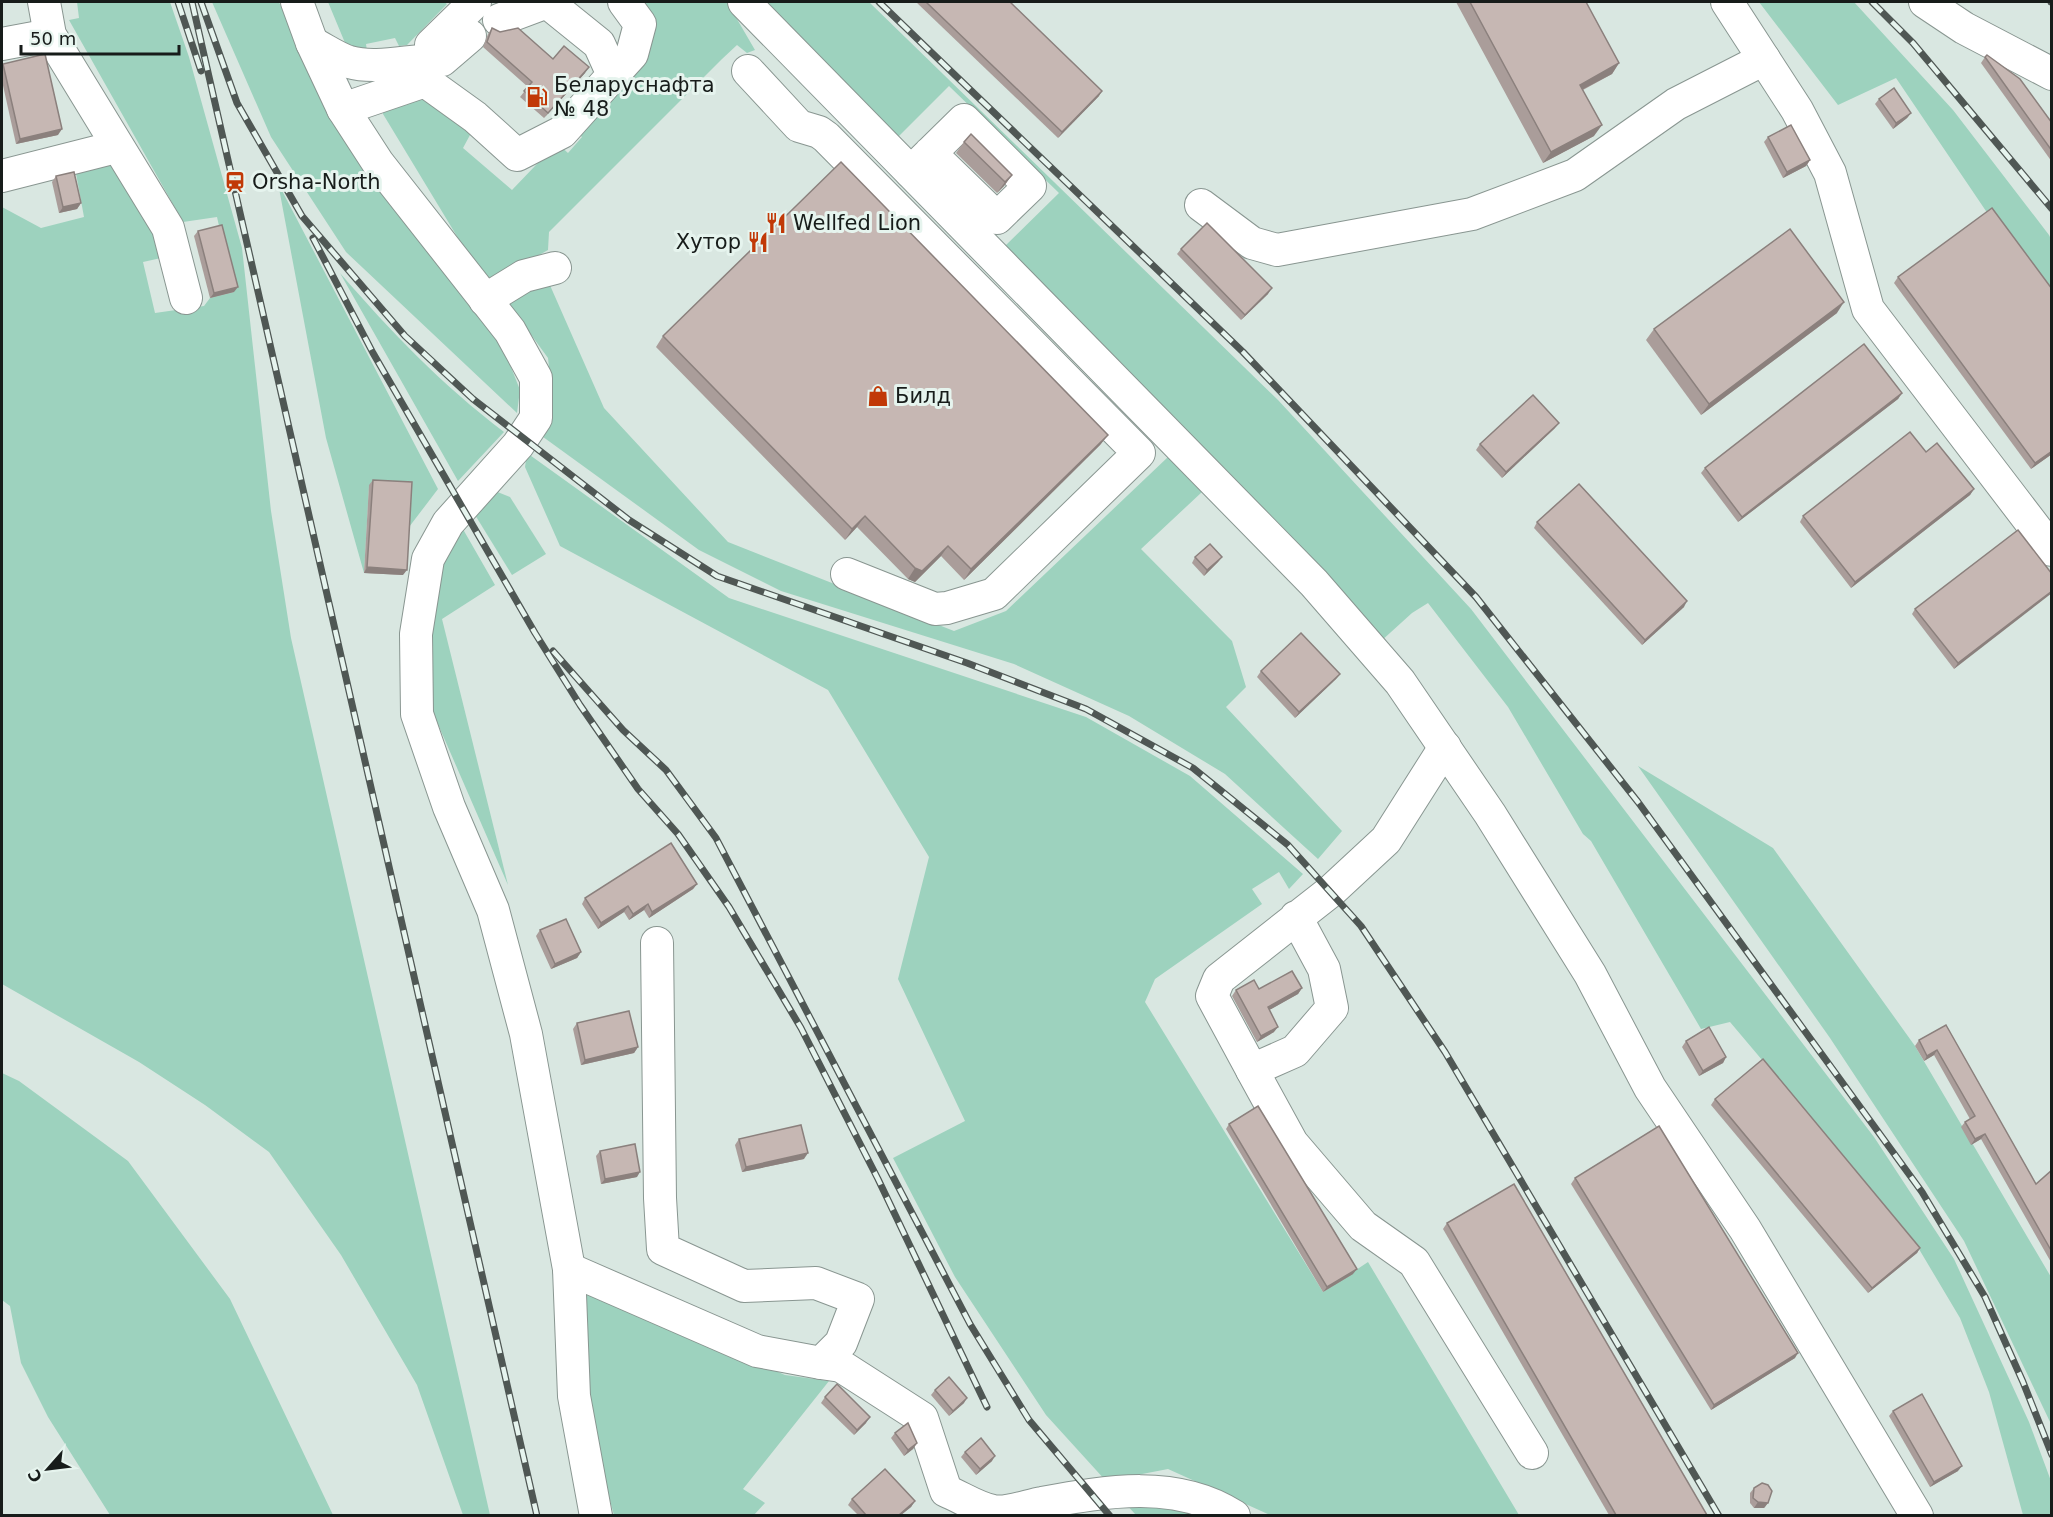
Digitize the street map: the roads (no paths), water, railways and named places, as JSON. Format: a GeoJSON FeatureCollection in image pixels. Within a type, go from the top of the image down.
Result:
{"type":"FeatureCollection","features":[{"type":"Feature","properties":{"kind":"lane"},"geometry":{"type":"LineString","coordinates":[[44,2],[50,35],[116,147],[168,228],[186,298]]}},
{"type":"Feature","properties":{"kind":"lane"},"geometry":{"type":"LineString","coordinates":[[297,2],[312,43],[344,109],[378,163],[510,331],[536,378],[536,418],[518,445],[448,523],[428,559],[416,634],[417,714],[449,807],[493,910],[526,1034],[569,1269],[574,1396],[596,1515]]}},
{"type":"Feature","properties":{"kind":"lane"},"geometry":{"type":"LineString","coordinates":[[417,59],[487,11],[547,2],[599,44],[613,75]]}},
{"type":"Feature","properties":{"kind":"lane"},"geometry":{"type":"LineString","coordinates":[[344,109],[425,81],[475,117],[516,155],[562,132],[632,54],[640,24],[624,2]]}},
{"type":"Feature","properties":{"kind":"lane"},"geometry":{"type":"LineString","coordinates":[[744,2],[780,39],[920,163],[1164,430],[1322,592],[1400,682],[1490,814],[1590,974],[1650,1088],[1745,1229],[1917,1515]]}},
{"type":"Feature","properties":{"kind":"lane"},"geometry":{"type":"LineString","coordinates":[[1727,2],[1797,110],[1830,173],[1868,309],[2052,550]]}},
{"type":"Feature","properties":{"kind":"lane"},"geometry":{"type":"LineString","coordinates":[[1925,2],[1964,28],[2052,74]]}},
{"type":"Feature","properties":{"kind":"lane"},"geometry":{"type":"LineString","coordinates":[[2,44],[50,35]]}},
{"type":"Feature","properties":{"kind":"lane"},"geometry":{"type":"LineString","coordinates":[[312,43],[349,62],[376,65],[417,59],[442,60],[470,36]]}},
{"type":"Feature","properties":{"kind":"lane"},"geometry":{"type":"LineString","coordinates":[[780,39],[737,73],[799,126],[819,132],[826,137],[1139,453]]}},
{"type":"Feature","properties":{"kind":"lane"},"geometry":{"type":"LineString","coordinates":[[1201,205],[1252,243],[1277,250],[1472,214],[1575,175],[1676,104],[1764,59]]}},
{"type":"Feature","properties":{"kind":"lane"},"geometry":{"type":"LineString","coordinates":[[2,176],[116,147]]}},
{"type":"Feature","properties":{"kind":"lane"},"geometry":{"type":"LineString","coordinates":[[485,300],[524,276],[555,268]]}},
{"type":"Feature","properties":{"kind":"lane"},"geometry":{"type":"LineString","coordinates":[[847,574],[935,609],[988,597],[1164,430]]}},
{"type":"Feature","properties":{"kind":"lane"},"geometry":{"type":"LineString","coordinates":[[1444,747],[1386,840],[1331,891],[1218,979],[1212,996],[1292,1143],[1363,1226],[1414,1262],[1532,1453]]}},
{"type":"Feature","properties":{"kind":"lane"},"geometry":{"type":"LineString","coordinates":[[1252,1070],[1295,1051],[1332,1008],[1324,969],[1296,917]]}},
{"type":"Feature","properties":{"kind":"lane"},"geometry":{"type":"LineString","coordinates":[[657,943],[660,1198],[663,1249],[744,1286],[816,1283],[858,1299],[841,1342],[820,1363]]}},
{"type":"Feature","properties":{"kind":"lane"},"geometry":{"type":"LineString","coordinates":[[569,1269],[757,1351],[841,1366],[922,1418],[946,1491],[994,1512],[1092,1494],[1149,1491],[1185,1495],[1216,1504],[1234,1515]]}},
{"type":"Feature","properties":{"kind":"railway"},"geometry":{"type":"LineString","coordinates":[[178,2],[201,71]]}},
{"type":"Feature","properties":{"kind":"railway"},"geometry":{"type":"LineString","coordinates":[[192,2],[537,1516]]}},
{"type":"Feature","properties":{"kind":"railway"},"geometry":{"type":"LineString","coordinates":[[201,2],[237,103],[302,216],[405,336],[473,399],[629,520],[717,576],[967,663],[1086,709],[1193,768],[1288,845],[1361,926],[1445,1052],[1719,1516]]}},
{"type":"Feature","properties":{"kind":"railway"},"geometry":{"type":"LineString","coordinates":[[879,2],[1243,352],[1476,597],[1638,802],[1922,1192],[1985,1297],[2023,1382],[2052,1455]]}},
{"type":"Feature","properties":{"kind":"railway"},"geometry":{"type":"LineString","coordinates":[[1872,2],[1913,43],[2052,209]]}},
{"type":"Feature","properties":{"kind":"railway"},"geometry":{"type":"LineString","coordinates":[[313,238],[373,353],[535,633],[580,705],[638,789],[678,834],[729,907],[801,1028],[878,1179],[987,1407]]}},
{"type":"Feature","properties":{"kind":"railway"},"geometry":{"type":"LineString","coordinates":[[553,651],[623,730],[666,770],[716,838],[970,1324],[1029,1420],[1110,1516]]}},
{"type":"Feature","properties":{"kind":"place","name":"Беларуснафта № 48"},"geometry":{"type":"Point","coordinates":[537,97]}},
{"type":"Feature","properties":{"kind":"place","name":"Orsha-North"},"geometry":{"type":"Point","coordinates":[235,182]}},
{"type":"Feature","properties":{"kind":"place","name":"Wellfed Lion"},"geometry":{"type":"Point","coordinates":[776,223]}},
{"type":"Feature","properties":{"kind":"place","name":"Хутор"},"geometry":{"type":"Point","coordinates":[758,242]}},
{"type":"Feature","properties":{"kind":"place","name":"Билд"},"geometry":{"type":"Point","coordinates":[878,396]}}]}
